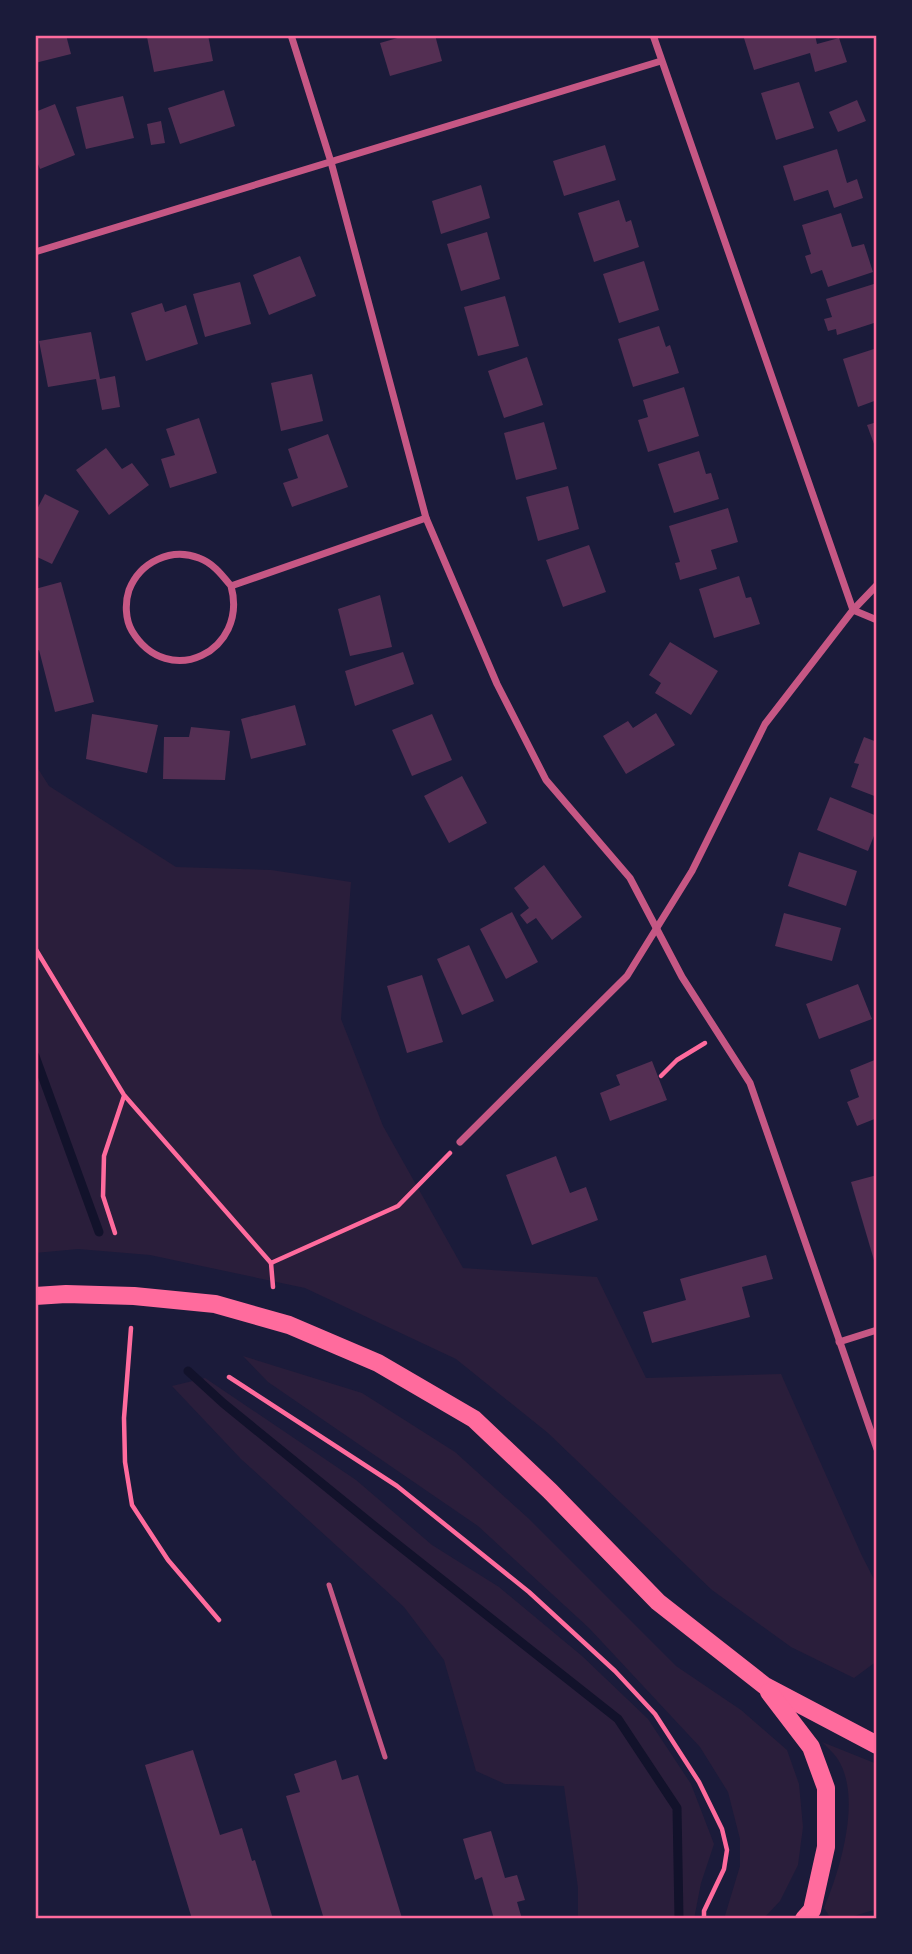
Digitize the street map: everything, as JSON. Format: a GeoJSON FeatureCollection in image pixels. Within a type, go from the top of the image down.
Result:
{"type":"FeatureCollection","features":[{"type":"Feature","properties":{"kind":"main road"},"geometry":{"type":"LineString","coordinates":[[35,1296],[134,1296],[215,1304],[289,1325],[378,1363],[474,1419],[550,1491],[658,1602],[765,1686],[877,1745]]}},
{"type":"Feature","properties":{"kind":"main road"},"geometry":{"type":"LineString","coordinates":[[765,1686],[811,1747],[827,1788],[827,1847],[812,1910],[804,1919]]}},
{"type":"Feature","properties":{"kind":"street"},"geometry":{"type":"LineString","coordinates":[[291,35],[331,162],[426,518],[497,684],[546,780],[630,878],[682,977],[753,1091],[877,1449]]}},
{"type":"Feature","properties":{"kind":"street"},"geometry":{"type":"LineString","coordinates":[[653,35],[853,610],[877,620]]}},
{"type":"Feature","properties":{"kind":"street"},"geometry":{"type":"LineString","coordinates":[[35,252],[661,61]]}},
{"type":"Feature","properties":{"kind":"street"},"geometry":{"type":"LineString","coordinates":[[231,586],[426,518]]}},
{"type":"Feature","properties":{"kind":"street"},"geometry":{"type":"LineString","coordinates":[[184,554],[201,558],[215,568],[231,586],[234,598],[233,615],[228,632],[218,646],[203,656],[186,661],[169,660],[152,653],[138,642],[129,626],[126,609],[129,591],[137,575],[150,563],[166,556],[184,554]]}},
{"type":"Feature","properties":{"kind":"street"},"geometry":{"type":"LineString","coordinates":[[460,1142],[627,976],[692,870],[765,724],[853,610],[877,585]]}},
{"type":"Feature","properties":{"kind":"street"},"geometry":{"type":"LineString","coordinates":[[839,1342],[877,1330]]}},
{"type":"Feature","properties":{"kind":"lane"},"geometry":{"type":"LineString","coordinates":[[330,1585],[385,1758]]}},
{"type":"Feature","properties":{"kind":"path"},"geometry":{"type":"LineString","coordinates":[[35,948],[124,1096],[271,1263],[273,1287]]}},
{"type":"Feature","properties":{"kind":"path"},"geometry":{"type":"LineString","coordinates":[[661,1076],[677,1060],[718,1033]]}},
{"type":"Feature","properties":{"kind":"path"},"geometry":{"type":"LineString","coordinates":[[115,1233],[103,1196],[104,1156],[124,1096]]}},
{"type":"Feature","properties":{"kind":"path"},"geometry":{"type":"LineString","coordinates":[[271,1263],[398,1206],[460,1142]]}},
{"type":"Feature","properties":{"kind":"path"},"geometry":{"type":"LineString","coordinates":[[131,1328],[124,1418],[125,1462],[132,1505],[167,1560],[219,1620]]}},
{"type":"Feature","properties":{"kind":"path"},"geometry":{"type":"LineString","coordinates":[[229,1377],[397,1486],[528,1592],[615,1671],[655,1714],[699,1782],[722,1829],[727,1850],[724,1869],[704,1910],[704,1919]]}},
{"type":"Feature","properties":{"kind":"shaded area"},"geometry":{"type":"Polygon","coordinates":[[[35,764],[49,786],[176,867],[271,870],[351,882],[341,1019],[383,1126],[463,1268],[597,1277],[646,1378],[781,1374],[877,1585],[877,1661],[854,1678],[791,1647],[712,1590],[548,1433],[456,1359],[305,1288],[150,1255],[78,1249],[35,1253],[35,764]]]}},
{"type":"Feature","properties":{"kind":"shaded area"},"geometry":{"type":"Polygon","coordinates":[[[243,1356],[362,1393],[455,1452],[528,1518],[676,1666],[741,1710],[787,1750],[799,1784],[803,1827],[798,1865],[780,1901],[763,1919],[724,1919],[740,1866],[740,1839],[728,1792],[700,1747],[589,1628],[478,1526],[268,1382],[243,1356]]]}},
{"type":"Feature","properties":{"kind":"shaded area"},"geometry":{"type":"Polygon","coordinates":[[[205,1378],[356,1480],[432,1545],[499,1587],[582,1656],[648,1719],[691,1784],[714,1844],[701,1883],[694,1919],[578,1919],[578,1888],[564,1786],[505,1784],[476,1771],[444,1660],[404,1607],[241,1459],[172,1386],[205,1378]]]}},
{"type":"Feature","properties":{"kind":"shaded area"},"geometry":{"type":"Polygon","coordinates":[[[822,1742],[877,1764],[877,1909],[844,1919],[830,1917],[824,1908],[842,1854],[849,1812],[848,1792],[845,1774],[837,1758],[822,1742]]]}},
{"type":"Feature","properties":{"kind":"building"},"geometry":{"type":"Polygon","coordinates":[[[35,35],[66,35],[71,54],[35,63],[35,35]]]}},
{"type":"Feature","properties":{"kind":"building"},"geometry":{"type":"Polygon","coordinates":[[[208,35],[213,61],[154,72],[147,37],[208,35]]]}},
{"type":"Feature","properties":{"kind":"building"},"geometry":{"type":"Polygon","coordinates":[[[408,35],[435,35],[442,61],[390,76],[380,43],[408,35]]]}},
{"type":"Feature","properties":{"kind":"building"},"geometry":{"type":"Polygon","coordinates":[[[743,35],[815,35],[817,44],[839,38],[847,62],[815,72],[810,53],[754,70],[743,35]]]}},
{"type":"Feature","properties":{"kind":"building"},"geometry":{"type":"Polygon","coordinates":[[[799,82],[814,128],[776,140],[761,93],[799,82]]]}},
{"type":"Feature","properties":{"kind":"building"},"geometry":{"type":"Polygon","coordinates":[[[224,90],[235,126],[180,144],[168,108],[224,90]]]}},
{"type":"Feature","properties":{"kind":"building"},"geometry":{"type":"Polygon","coordinates":[[[123,96],[134,138],[86,149],[76,107],[123,96]]]}},
{"type":"Feature","properties":{"kind":"building"},"geometry":{"type":"Polygon","coordinates":[[[857,100],[866,121],[838,132],[829,112],[857,100]]]}},
{"type":"Feature","properties":{"kind":"building"},"geometry":{"type":"Polygon","coordinates":[[[55,104],[75,155],[40,169],[35,157],[35,112],[55,104]]]}},
{"type":"Feature","properties":{"kind":"building"},"geometry":{"type":"Polygon","coordinates":[[[161,121],[165,143],[151,145],[147,124],[161,121]]]}},
{"type":"Feature","properties":{"kind":"building"},"geometry":{"type":"Polygon","coordinates":[[[605,145],[616,180],[564,196],[553,161],[605,145]]]}},
{"type":"Feature","properties":{"kind":"building"},"geometry":{"type":"Polygon","coordinates":[[[837,149],[847,183],[857,179],[863,198],[834,208],[828,190],[794,201],[783,166],[837,149]]]}},
{"type":"Feature","properties":{"kind":"building"},"geometry":{"type":"Polygon","coordinates":[[[481,185],[490,218],[441,234],[432,201],[481,185]]]}},
{"type":"Feature","properties":{"kind":"building"},"geometry":{"type":"Polygon","coordinates":[[[619,200],[626,222],[631,220],[639,247],[594,262],[578,213],[619,200]]]}},
{"type":"Feature","properties":{"kind":"building"},"geometry":{"type":"Polygon","coordinates":[[[841,213],[852,247],[864,244],[873,272],[828,287],[822,270],[811,274],[805,256],[811,254],[802,225],[841,213]]]}},
{"type":"Feature","properties":{"kind":"building"},"geometry":{"type":"Polygon","coordinates":[[[487,232],[500,279],[461,291],[447,244],[487,232]]]}},
{"type":"Feature","properties":{"kind":"building"},"geometry":{"type":"Polygon","coordinates":[[[300,256],[316,296],[269,315],[253,275],[300,256]]]}},
{"type":"Feature","properties":{"kind":"building"},"geometry":{"type":"Polygon","coordinates":[[[644,261],[659,310],[619,323],[603,274],[644,261]]]}},
{"type":"Feature","properties":{"kind":"building"},"geometry":{"type":"Polygon","coordinates":[[[240,282],[251,324],[205,337],[193,294],[240,282]]]}},
{"type":"Feature","properties":{"kind":"building"},"geometry":{"type":"Polygon","coordinates":[[[877,283],[877,322],[837,335],[836,329],[828,331],[824,319],[832,317],[826,299],[877,283]]]}},
{"type":"Feature","properties":{"kind":"building"},"geometry":{"type":"Polygon","coordinates":[[[505,296],[519,346],[478,356],[464,307],[505,296]]]}},
{"type":"Feature","properties":{"kind":"building"},"geometry":{"type":"Polygon","coordinates":[[[162,303],[165,312],[186,305],[198,344],[146,361],[131,313],[162,303]]]}},
{"type":"Feature","properties":{"kind":"building"},"geometry":{"type":"Polygon","coordinates":[[[659,326],[666,347],[670,345],[679,373],[633,387],[618,339],[659,326]]]}},
{"type":"Feature","properties":{"kind":"building"},"geometry":{"type":"Polygon","coordinates":[[[91,332],[100,379],[115,376],[120,407],[102,410],[96,379],[48,387],[39,341],[91,332]]]}},
{"type":"Feature","properties":{"kind":"building"},"geometry":{"type":"Polygon","coordinates":[[[877,348],[877,400],[858,407],[843,359],[877,348]]]}},
{"type":"Feature","properties":{"kind":"building"},"geometry":{"type":"Polygon","coordinates":[[[527,357],[543,405],[504,418],[488,371],[527,357]]]}},
{"type":"Feature","properties":{"kind":"building"},"geometry":{"type":"Polygon","coordinates":[[[312,374],[323,421],[281,431],[271,383],[312,374]]]}},
{"type":"Feature","properties":{"kind":"building"},"geometry":{"type":"Polygon","coordinates":[[[684,387],[699,436],[648,452],[638,420],[648,417],[643,400],[684,387]]]}},
{"type":"Feature","properties":{"kind":"building"},"geometry":{"type":"Polygon","coordinates":[[[199,418],[217,473],[170,488],[161,459],[175,455],[166,429],[199,418]]]}},
{"type":"Feature","properties":{"kind":"building"},"geometry":{"type":"Polygon","coordinates":[[[544,422],[557,469],[516,480],[504,433],[544,422]]]}},
{"type":"Feature","properties":{"kind":"building"},"geometry":{"type":"Polygon","coordinates":[[[877,422],[877,452],[867,425],[877,422]]]}},
{"type":"Feature","properties":{"kind":"building"},"geometry":{"type":"Polygon","coordinates":[[[328,434],[348,487],[292,507],[283,483],[298,478],[288,449],[328,434]]]}},
{"type":"Feature","properties":{"kind":"building"},"geometry":{"type":"Polygon","coordinates":[[[106,448],[122,469],[132,463],[149,485],[109,515],[76,470],[106,448]]]}},
{"type":"Feature","properties":{"kind":"building"},"geometry":{"type":"Polygon","coordinates":[[[699,451],[706,474],[711,473],[719,499],[674,513],[658,464],[699,451]]]}},
{"type":"Feature","properties":{"kind":"building"},"geometry":{"type":"Polygon","coordinates":[[[568,486],[579,529],[538,541],[526,497],[568,486]]]}},
{"type":"Feature","properties":{"kind":"building"},"geometry":{"type":"Polygon","coordinates":[[[45,494],[79,511],[52,564],[35,556],[35,513],[45,494]]]}},
{"type":"Feature","properties":{"kind":"building"},"geometry":{"type":"Polygon","coordinates":[[[728,508],[738,542],[711,550],[717,569],[680,580],[675,563],[680,562],[669,526],[728,508]]]}},
{"type":"Feature","properties":{"kind":"building"},"geometry":{"type":"Polygon","coordinates":[[[589,545],[606,592],[563,607],[546,560],[589,545]]]}},
{"type":"Feature","properties":{"kind":"building"},"geometry":{"type":"Polygon","coordinates":[[[739,576],[746,598],[751,597],[760,624],[714,638],[699,589],[739,576]]]}},
{"type":"Feature","properties":{"kind":"building"},"geometry":{"type":"Polygon","coordinates":[[[61,582],[94,702],[55,712],[39,650],[35,651],[35,589],[61,582]]]}},
{"type":"Feature","properties":{"kind":"building"},"geometry":{"type":"Polygon","coordinates":[[[380,595],[392,647],[350,656],[338,609],[380,595]]]}},
{"type":"Feature","properties":{"kind":"building"},"geometry":{"type":"Polygon","coordinates":[[[670,642],[718,671],[691,715],[655,693],[661,683],[649,675],[670,642]]]}},
{"type":"Feature","properties":{"kind":"building"},"geometry":{"type":"Polygon","coordinates":[[[403,652],[414,684],[355,706],[345,671],[403,652]]]}},
{"type":"Feature","properties":{"kind":"building"},"geometry":{"type":"Polygon","coordinates":[[[295,705],[306,745],[251,759],[241,719],[295,705]]]}},
{"type":"Feature","properties":{"kind":"building"},"geometry":{"type":"Polygon","coordinates":[[[656,713],[675,745],[626,774],[603,736],[628,721],[633,728],[656,713]]]}},
{"type":"Feature","properties":{"kind":"building"},"geometry":{"type":"Polygon","coordinates":[[[92,714],[158,725],[147,773],[86,759],[92,714]]]}},
{"type":"Feature","properties":{"kind":"building"},"geometry":{"type":"Polygon","coordinates":[[[432,714],[452,760],[412,776],[392,730],[432,714]]]}},
{"type":"Feature","properties":{"kind":"building"},"geometry":{"type":"Polygon","coordinates":[[[191,727],[230,731],[225,780],[163,779],[164,737],[189,737],[191,727]]]}},
{"type":"Feature","properties":{"kind":"building"},"geometry":{"type":"Polygon","coordinates":[[[864,737],[877,742],[877,797],[851,787],[859,764],[854,763],[864,737]]]}},
{"type":"Feature","properties":{"kind":"building"},"geometry":{"type":"Polygon","coordinates":[[[462,776],[487,823],[449,843],[424,796],[462,776]]]}},
{"type":"Feature","properties":{"kind":"building"},"geometry":{"type":"Polygon","coordinates":[[[830,797],[877,816],[877,828],[868,851],[817,830],[830,797]]]}},
{"type":"Feature","properties":{"kind":"building"},"geometry":{"type":"Polygon","coordinates":[[[799,852],[857,871],[846,906],[788,886],[799,852]]]}},
{"type":"Feature","properties":{"kind":"building"},"geometry":{"type":"Polygon","coordinates":[[[544,865],[582,917],[552,940],[536,918],[527,924],[520,915],[529,908],[514,888],[544,865]]]}},
{"type":"Feature","properties":{"kind":"building"},"geometry":{"type":"Polygon","coordinates":[[[512,912],[538,962],[506,979],[480,929],[512,912]]]}},
{"type":"Feature","properties":{"kind":"building"},"geometry":{"type":"Polygon","coordinates":[[[784,913],[841,928],[832,961],[775,946],[784,913]]]}},
{"type":"Feature","properties":{"kind":"building"},"geometry":{"type":"Polygon","coordinates":[[[469,945],[494,1001],[462,1015],[437,959],[469,945]]]}},
{"type":"Feature","properties":{"kind":"building"},"geometry":{"type":"Polygon","coordinates":[[[422,975],[443,1042],[407,1053],[387,986],[422,975]]]}},
{"type":"Feature","properties":{"kind":"building"},"geometry":{"type":"Polygon","coordinates":[[[858,984],[872,1019],[819,1039],[806,1004],[858,984]]]}},
{"type":"Feature","properties":{"kind":"building"},"geometry":{"type":"Polygon","coordinates":[[[877,1059],[877,1118],[857,1126],[847,1102],[859,1097],[850,1070],[877,1059]]]}},
{"type":"Feature","properties":{"kind":"building"},"geometry":{"type":"Polygon","coordinates":[[[652,1061],[667,1100],[610,1121],[600,1093],[620,1085],[616,1075],[652,1061]]]}},
{"type":"Feature","properties":{"kind":"building"},"geometry":{"type":"Polygon","coordinates":[[[556,1156],[570,1193],[586,1187],[598,1220],[532,1245],[506,1175],[556,1156]]]}},
{"type":"Feature","properties":{"kind":"building"},"geometry":{"type":"Polygon","coordinates":[[[877,1175],[877,1267],[876,1267],[851,1182],[877,1175]]]}},
{"type":"Feature","properties":{"kind":"building"},"geometry":{"type":"Polygon","coordinates":[[[766,1255],[773,1279],[742,1287],[750,1317],[652,1343],[643,1312],[686,1300],[680,1279],[766,1255]]]}},
{"type":"Feature","properties":{"kind":"building"},"geometry":{"type":"Polygon","coordinates":[[[193,1750],[220,1835],[242,1828],[273,1919],[192,1919],[145,1765],[193,1750]]]}},
{"type":"Feature","properties":{"kind":"building"},"geometry":{"type":"Polygon","coordinates":[[[336,1760],[342,1780],[358,1775],[402,1918],[324,1919],[286,1796],[300,1792],[294,1774],[336,1760]]]}},
{"type":"Feature","properties":{"kind":"building"},"geometry":{"type":"Polygon","coordinates":[[[491,1831],[505,1878],[517,1875],[525,1900],[517,1902],[522,1919],[494,1919],[482,1877],[475,1880],[463,1839],[491,1831]]]}},
{"type":"Feature","properties":{"kind":"waterway"},"geometry":{"type":"LineString","coordinates":[[35,1056],[99,1232]]}},
{"type":"Feature","properties":{"kind":"waterway"},"geometry":{"type":"LineString","coordinates":[[188,1371],[223,1403],[373,1525],[618,1719],[677,1808],[679,1919]]}}]}
